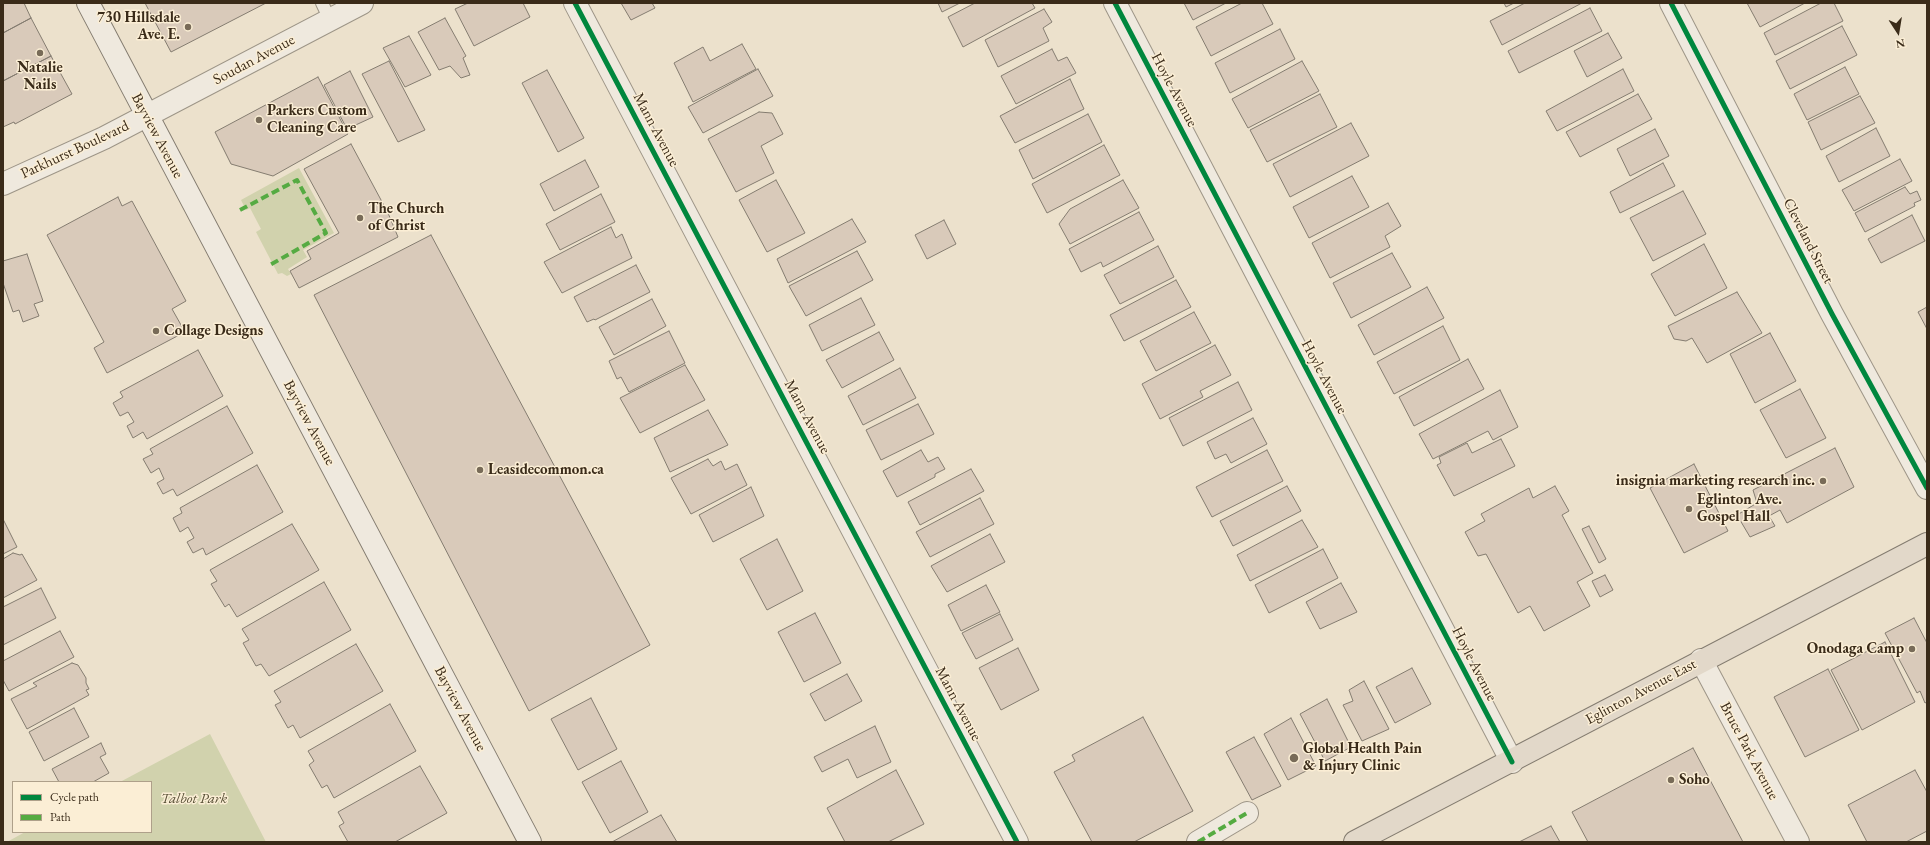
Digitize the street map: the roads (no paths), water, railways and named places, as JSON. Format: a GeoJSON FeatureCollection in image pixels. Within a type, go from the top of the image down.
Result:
{"type":"FeatureCollection","features":[{"type":"Feature","properties":{"kind":"main road","name":"Eglinton Avenue East"},"geometry":{"type":"LineString","coordinates":[[1355,842],[1512,762],[1701,660],[1927,544]]}},
{"type":"Feature","properties":{"kind":"street","name":"Bayview Avenue"},"geometry":{"type":"LineString","coordinates":[[88,3],[530,842]]}},
{"type":"Feature","properties":{"kind":"street","name":"Soudan Avenue"},"geometry":{"type":"LineString","coordinates":[[147,116],[326,11],[362,3]]}},
{"type":"Feature","properties":{"kind":"street","name":"Mann Avenue"},"geometry":{"type":"LineString","coordinates":[[575,3],[1017,842]]}},
{"type":"Feature","properties":{"kind":"street","name":"Hoyle Avenue"},"geometry":{"type":"LineString","coordinates":[[1115,3],[1512,762]]}},
{"type":"Feature","properties":{"kind":"street","name":"Cleveland Street"},"geometry":{"type":"LineString","coordinates":[[1671,3],[1832,314],[1927,488]]}},
{"type":"Feature","properties":{"kind":"street","name":"Parkhurst Boulevard"},"geometry":{"type":"LineString","coordinates":[[3,184],[104,138],[147,116]]}},
{"type":"Feature","properties":{"kind":"street","name":"Bruce Park Avenue"},"geometry":{"type":"LineString","coordinates":[[1701,660],[1798,842]]}},
{"type":"Feature","properties":{"kind":"street"},"geometry":{"type":"LineString","coordinates":[[1198,842],[1247,813]]}},
{"type":"Feature","properties":{"kind":"place","name":"730 Hillsdale Ave. E."},"geometry":{"type":"Point","coordinates":[188,27]}},
{"type":"Feature","properties":{"kind":"place","name":"Natalie Nails"},"geometry":{"type":"Point","coordinates":[40,53]}},
{"type":"Feature","properties":{"kind":"place","name":"Parkers Custom Cleaning Care"},"geometry":{"type":"Point","coordinates":[259,120]}},
{"type":"Feature","properties":{"kind":"place","name":"The Church of Christ"},"geometry":{"type":"Point","coordinates":[360,218]}},
{"type":"Feature","properties":{"kind":"place","name":"Collage Designs"},"geometry":{"type":"Point","coordinates":[156,331]}},
{"type":"Feature","properties":{"kind":"place","name":"Leasidecommon.ca"},"geometry":{"type":"Point","coordinates":[480,470]}},
{"type":"Feature","properties":{"kind":"place","name":"insignia marketing research inc."},"geometry":{"type":"Point","coordinates":[1823,481]}},
{"type":"Feature","properties":{"kind":"place","name":"Eglinton Ave. Gospel Hall"},"geometry":{"type":"Point","coordinates":[1689,509]}},
{"type":"Feature","properties":{"kind":"place","name":"Onodaga Camp"},"geometry":{"type":"Point","coordinates":[1912,649]}},
{"type":"Feature","properties":{"kind":"place","name":"Global Health Pain & Injury Clinic"},"geometry":{"type":"Point","coordinates":[1294,758]}},
{"type":"Feature","properties":{"kind":"place","name":"Soho"},"geometry":{"type":"Point","coordinates":[1671,780]}},
{"type":"Feature","properties":{"kind":"park label","name":"Talbot Park"},"geometry":{"type":"Point","coordinates":[194,799]}}]}
